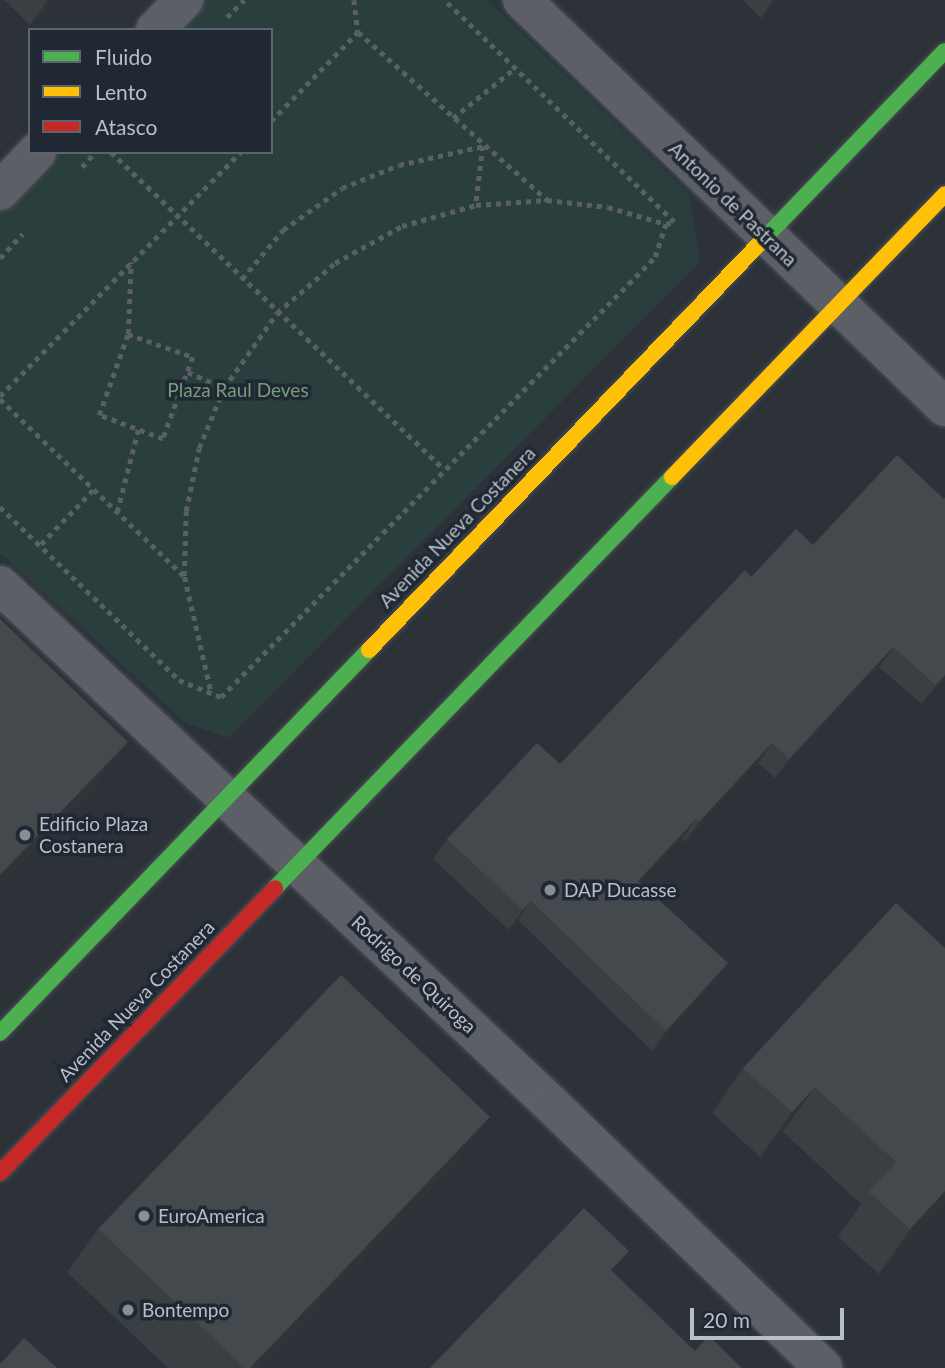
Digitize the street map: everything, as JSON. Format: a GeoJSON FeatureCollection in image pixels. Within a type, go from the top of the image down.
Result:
{"type":"FeatureCollection","features":[{"type":"Feature","properties":{"kind":"main road","name":"Avenida Nueva Costanera"},"geometry":{"type":"LineString","coordinates":[[0,1033],[945,51]]}},
{"type":"Feature","properties":{"kind":"main road","name":"Avenida Nueva Costanera"},"geometry":{"type":"LineString","coordinates":[[0,1174],[945,194]]}},
{"type":"Feature","properties":{"kind":"street"},"geometry":{"type":"LineString","coordinates":[[157,28],[184,0]]}},
{"type":"Feature","properties":{"kind":"street","name":"Antonio de Pastrana"},"geometry":{"type":"LineString","coordinates":[[522,0],[945,407]]}},
{"type":"Feature","properties":{"kind":"street"},"geometry":{"type":"LineString","coordinates":[[0,191],[35,154]]}},
{"type":"Feature","properties":{"kind":"street","name":"Rodrigo de Quiroga"},"geometry":{"type":"LineString","coordinates":[[0,585],[298,864],[823,1368]]}},
{"type":"Feature","properties":{"kind":"path"},"geometry":{"type":"LineString","coordinates":[[354,0],[358,32],[483,146],[547,200]]}},
{"type":"Feature","properties":{"kind":"path"},"geometry":{"type":"LineString","coordinates":[[211,690],[184,576],[186,511],[199,448],[224,388],[278,313],[335,263],[402,226],[477,205],[547,200],[608,207],[666,224],[674,222],[444,0]]}},
{"type":"Feature","properties":{"kind":"path"},"geometry":{"type":"LineString","coordinates":[[273,119],[358,32]]}},
{"type":"Feature","properties":{"kind":"path"},"geometry":{"type":"LineString","coordinates":[[453,118],[514,69]]}},
{"type":"Feature","properties":{"kind":"path"},"geometry":{"type":"LineString","coordinates":[[477,205],[483,146]]}},
{"type":"Feature","properties":{"kind":"path"},"geometry":{"type":"LineString","coordinates":[[242,279],[283,230],[342,188],[399,165],[483,146]]}},
{"type":"Feature","properties":{"kind":"path"},"geometry":{"type":"LineString","coordinates":[[113,154],[444,469]]}},
{"type":"Feature","properties":{"kind":"path"},"geometry":{"type":"LineString","coordinates":[[184,576],[0,398],[239,154]]}},
{"type":"Feature","properties":{"kind":"path"},"geometry":{"type":"LineString","coordinates":[[0,507],[179,680],[211,690],[221,697],[655,257],[666,224]]}},
{"type":"Feature","properties":{"kind":"path"},"geometry":{"type":"LineString","coordinates":[[128,334],[193,357],[163,439],[99,415],[128,334],[131,262]]}},
{"type":"Feature","properties":{"kind":"path"},"geometry":{"type":"LineString","coordinates":[[188,372],[224,388]]}},
{"type":"Feature","properties":{"kind":"path"},"geometry":{"type":"LineString","coordinates":[[117,512],[138,430]]}},
{"type":"Feature","properties":{"kind":"path"},"geometry":{"type":"LineString","coordinates":[[41,544],[93,489]]}},
{"type":"Feature","properties":{"kind":"green space","name":"Plaza Raul Deves"},"geometry":{"type":"Polygon","coordinates":[[[205,0],[487,0],[689,194],[700,262],[228,738],[184,722],[0,553],[0,211],[55,154],[273,154],[273,28],[178,28],[205,0]]]}},
{"type":"Feature","properties":{"kind":"building"},"geometry":{"type":"Polygon","coordinates":[[[897,455],[945,498],[945,675],[936,685],[893,647],[789,759],[772,743],[699,822],[696,819],[638,881],[728,963],[666,1031],[531,901],[523,910],[447,839],[537,743],[560,764],[745,570],[751,577],[796,529],[813,545],[897,455]]]}},
{"type":"Feature","properties":{"kind":"building"},"geometry":{"type":"Polygon","coordinates":[[[0,619],[128,742],[0,875],[0,619]]]}},
{"type":"Feature","properties":{"kind":"building"},"geometry":{"type":"Polygon","coordinates":[[[896,903],[945,948],[945,1191],[910,1229],[869,1192],[896,1162],[815,1087],[792,1112],[743,1068],[896,903]]]}},
{"type":"Feature","properties":{"kind":"building"},"geometry":{"type":"Polygon","coordinates":[[[341,975],[490,1117],[250,1368],[245,1368],[98,1229],[341,975]]]}},
{"type":"Feature","properties":{"kind":"building"},"geometry":{"type":"Polygon","coordinates":[[[584,1208],[629,1251],[611,1270],[695,1351],[709,1336],[742,1368],[430,1368],[584,1208]]]}},
{"type":"Feature","properties":{"kind":"building"},"geometry":{"type":"Polygon","coordinates":[[[24,1338],[57,1368],[0,1368],[0,1364],[24,1338]]]}},
{"type":"Feature","properties":{"kind":"traffic: fast"},"geometry":{"type":"LineString","coordinates":[[758,245],[945,51]]}},
{"type":"Feature","properties":{"kind":"traffic: fast"},"geometry":{"type":"LineString","coordinates":[[275,888],[672,477]]}},
{"type":"Feature","properties":{"kind":"traffic: fast"},"geometry":{"type":"LineString","coordinates":[[0,1033],[369,650]]}},
{"type":"Feature","properties":{"kind":"traffic: slow"},"geometry":{"type":"LineString","coordinates":[[672,477],[945,194]]}},
{"type":"Feature","properties":{"kind":"traffic: slow"},"geometry":{"type":"LineString","coordinates":[[369,650],[758,245]]}},
{"type":"Feature","properties":{"kind":"traffic: jam"},"geometry":{"type":"LineString","coordinates":[[0,1173],[275,888]]}},
{"type":"Feature","properties":{"kind":"place","name":"Edificio Plaza Costanera"},"geometry":{"type":"Point","coordinates":[25,835]}},
{"type":"Feature","properties":{"kind":"place","name":"DAP Ducasse"},"geometry":{"type":"Point","coordinates":[550,890]}},
{"type":"Feature","properties":{"kind":"place","name":"EuroAmerica"},"geometry":{"type":"Point","coordinates":[144,1216]}},
{"type":"Feature","properties":{"kind":"place","name":"Bontempo"},"geometry":{"type":"Point","coordinates":[128,1310]}}]}
